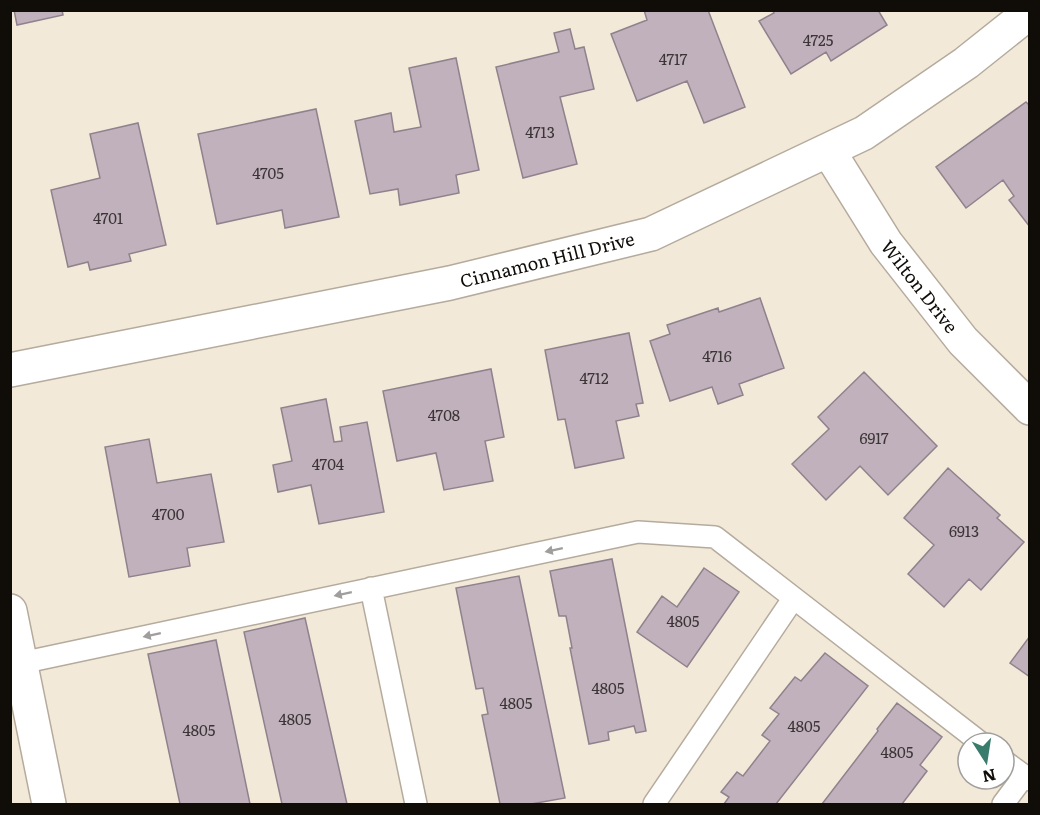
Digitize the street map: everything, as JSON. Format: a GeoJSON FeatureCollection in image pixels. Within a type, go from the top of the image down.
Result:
{"type":"FeatureCollection","features":[{"type":"Feature","properties":{"kind":"street","name":"Cinnamon Hill Drive"},"geometry":{"type":"LineString","coordinates":[[10,370],[450,283],[651,234],[864,134],[957,70],[1029,12]]}},
{"type":"Feature","properties":{"kind":"street","name":"Wilton Drive"},"geometry":{"type":"LineString","coordinates":[[828,150],[893,252],[963,341],[1029,408]]}},
{"type":"Feature","properties":{"kind":"street"},"geometry":{"type":"LineString","coordinates":[[10,611],[49,804]]}},
{"type":"Feature","properties":{"kind":"lane"},"geometry":{"type":"LineString","coordinates":[[21,663],[638,532],[715,537],[965,731]]}},
{"type":"Feature","properties":{"kind":"lane"},"geometry":{"type":"LineString","coordinates":[[371,588],[416,804]]}},
{"type":"Feature","properties":{"kind":"lane"},"geometry":{"type":"LineString","coordinates":[[654,804],[793,599]]}},
{"type":"Feature","properties":{"kind":"lane"},"geometry":{"type":"LineString","coordinates":[[1003,804],[1027,778]]}},
{"type":"Feature","properties":{"kind":"building"},"geometry":{"type":"Polygon","coordinates":[[[14,10],[62,10],[63,15],[17,25],[14,10]]]}},
{"type":"Feature","properties":{"kind":"building"},"geometry":{"type":"Polygon","coordinates":[[[644,10],[708,10],[745,107],[704,123],[687,81],[637,101],[611,34],[647,20],[644,10]]]}},
{"type":"Feature","properties":{"kind":"building"},"geometry":{"type":"Polygon","coordinates":[[[772,10],[878,10],[887,25],[831,61],[826,52],[791,74],[759,21],[774,13],[772,10]]]}},
{"type":"Feature","properties":{"kind":"building"},"geometry":{"type":"Polygon","coordinates":[[[570,29],[575,49],[584,47],[594,89],[560,97],[577,164],[523,178],[496,67],[559,52],[554,33],[570,29]]]}},
{"type":"Feature","properties":{"kind":"building"},"geometry":{"type":"Polygon","coordinates":[[[456,58],[479,170],[456,175],[459,193],[400,205],[398,189],[370,194],[355,121],[391,113],[394,132],[421,127],[409,68],[456,58]]]}},
{"type":"Feature","properties":{"kind":"building"},"geometry":{"type":"Polygon","coordinates":[[[1026,102],[1030,106],[1030,227],[1009,200],[1014,196],[1003,180],[966,208],[936,167],[1026,102]]]}},
{"type":"Feature","properties":{"kind":"building"},"geometry":{"type":"Polygon","coordinates":[[[316,109],[339,217],[285,228],[282,210],[217,224],[198,134],[316,109]]]}},
{"type":"Feature","properties":{"kind":"building"},"geometry":{"type":"Polygon","coordinates":[[[138,123],[166,245],[129,254],[131,261],[90,270],[88,262],[68,267],[51,190],[100,178],[90,134],[138,123]]]}},
{"type":"Feature","properties":{"kind":"building"},"geometry":{"type":"Polygon","coordinates":[[[760,298],[784,368],[739,384],[743,395],[718,404],[712,387],[670,401],[650,341],[670,334],[667,325],[718,308],[719,312],[760,298]]]}},
{"type":"Feature","properties":{"kind":"building"},"geometry":{"type":"Polygon","coordinates":[[[629,333],[643,403],[636,404],[639,416],[616,421],[624,458],[575,468],[565,419],[558,420],[545,350],[629,333]]]}},
{"type":"Feature","properties":{"kind":"building"},"geometry":{"type":"Polygon","coordinates":[[[491,369],[504,437],[485,441],[493,481],[444,490],[436,453],[397,461],[383,391],[491,369]]]}},
{"type":"Feature","properties":{"kind":"building"},"geometry":{"type":"Polygon","coordinates":[[[864,372],[937,446],[888,495],[860,466],[826,500],[792,464],[829,429],[818,417],[864,372]]]}},
{"type":"Feature","properties":{"kind":"building"},"geometry":{"type":"Polygon","coordinates":[[[326,399],[334,442],[342,441],[340,427],[367,422],[384,512],[319,524],[311,485],[278,492],[273,465],[292,461],[281,408],[326,399]]]}},
{"type":"Feature","properties":{"kind":"building"},"geometry":{"type":"Polygon","coordinates":[[[149,439],[157,483],[211,474],[224,542],[187,548],[190,566],[129,577],[105,447],[149,439]]]}},
{"type":"Feature","properties":{"kind":"building"},"geometry":{"type":"Polygon","coordinates":[[[948,468],[1000,515],[997,518],[1024,542],[981,590],[969,579],[944,607],[908,574],[934,545],[904,518],[948,468]]]}},
{"type":"Feature","properties":{"kind":"building"},"geometry":{"type":"Polygon","coordinates":[[[612,559],[646,731],[636,733],[634,726],[608,732],[609,740],[589,744],[566,616],[559,616],[550,571],[612,559]]]}},
{"type":"Feature","properties":{"kind":"building"},"geometry":{"type":"Polygon","coordinates":[[[704,568],[739,592],[687,667],[637,632],[662,596],[677,607],[704,568]]]}},
{"type":"Feature","properties":{"kind":"building"},"geometry":{"type":"Polygon","coordinates":[[[519,576],[565,798],[531,804],[500,804],[482,715],[488,714],[483,688],[476,689],[456,588],[519,576]]]}},
{"type":"Feature","properties":{"kind":"building"},"geometry":{"type":"Polygon","coordinates":[[[305,618],[347,804],[282,804],[244,632],[305,618]]]}},
{"type":"Feature","properties":{"kind":"building"},"geometry":{"type":"Polygon","coordinates":[[[1030,636],[1030,677],[1010,663],[1030,636]]]}},
{"type":"Feature","properties":{"kind":"building"},"geometry":{"type":"Polygon","coordinates":[[[216,640],[250,804],[180,804],[148,654],[216,640]]]}},
{"type":"Feature","properties":{"kind":"building"},"geometry":{"type":"Polygon","coordinates":[[[825,653],[868,686],[776,804],[724,804],[729,797],[721,792],[737,772],[743,776],[770,741],[762,735],[779,714],[770,708],[795,677],[801,681],[825,653]]]}},
{"type":"Feature","properties":{"kind":"building"},"geometry":{"type":"Polygon","coordinates":[[[897,703],[942,737],[920,765],[927,771],[902,804],[822,804],[878,731],[877,729],[897,703]]]}}]}
